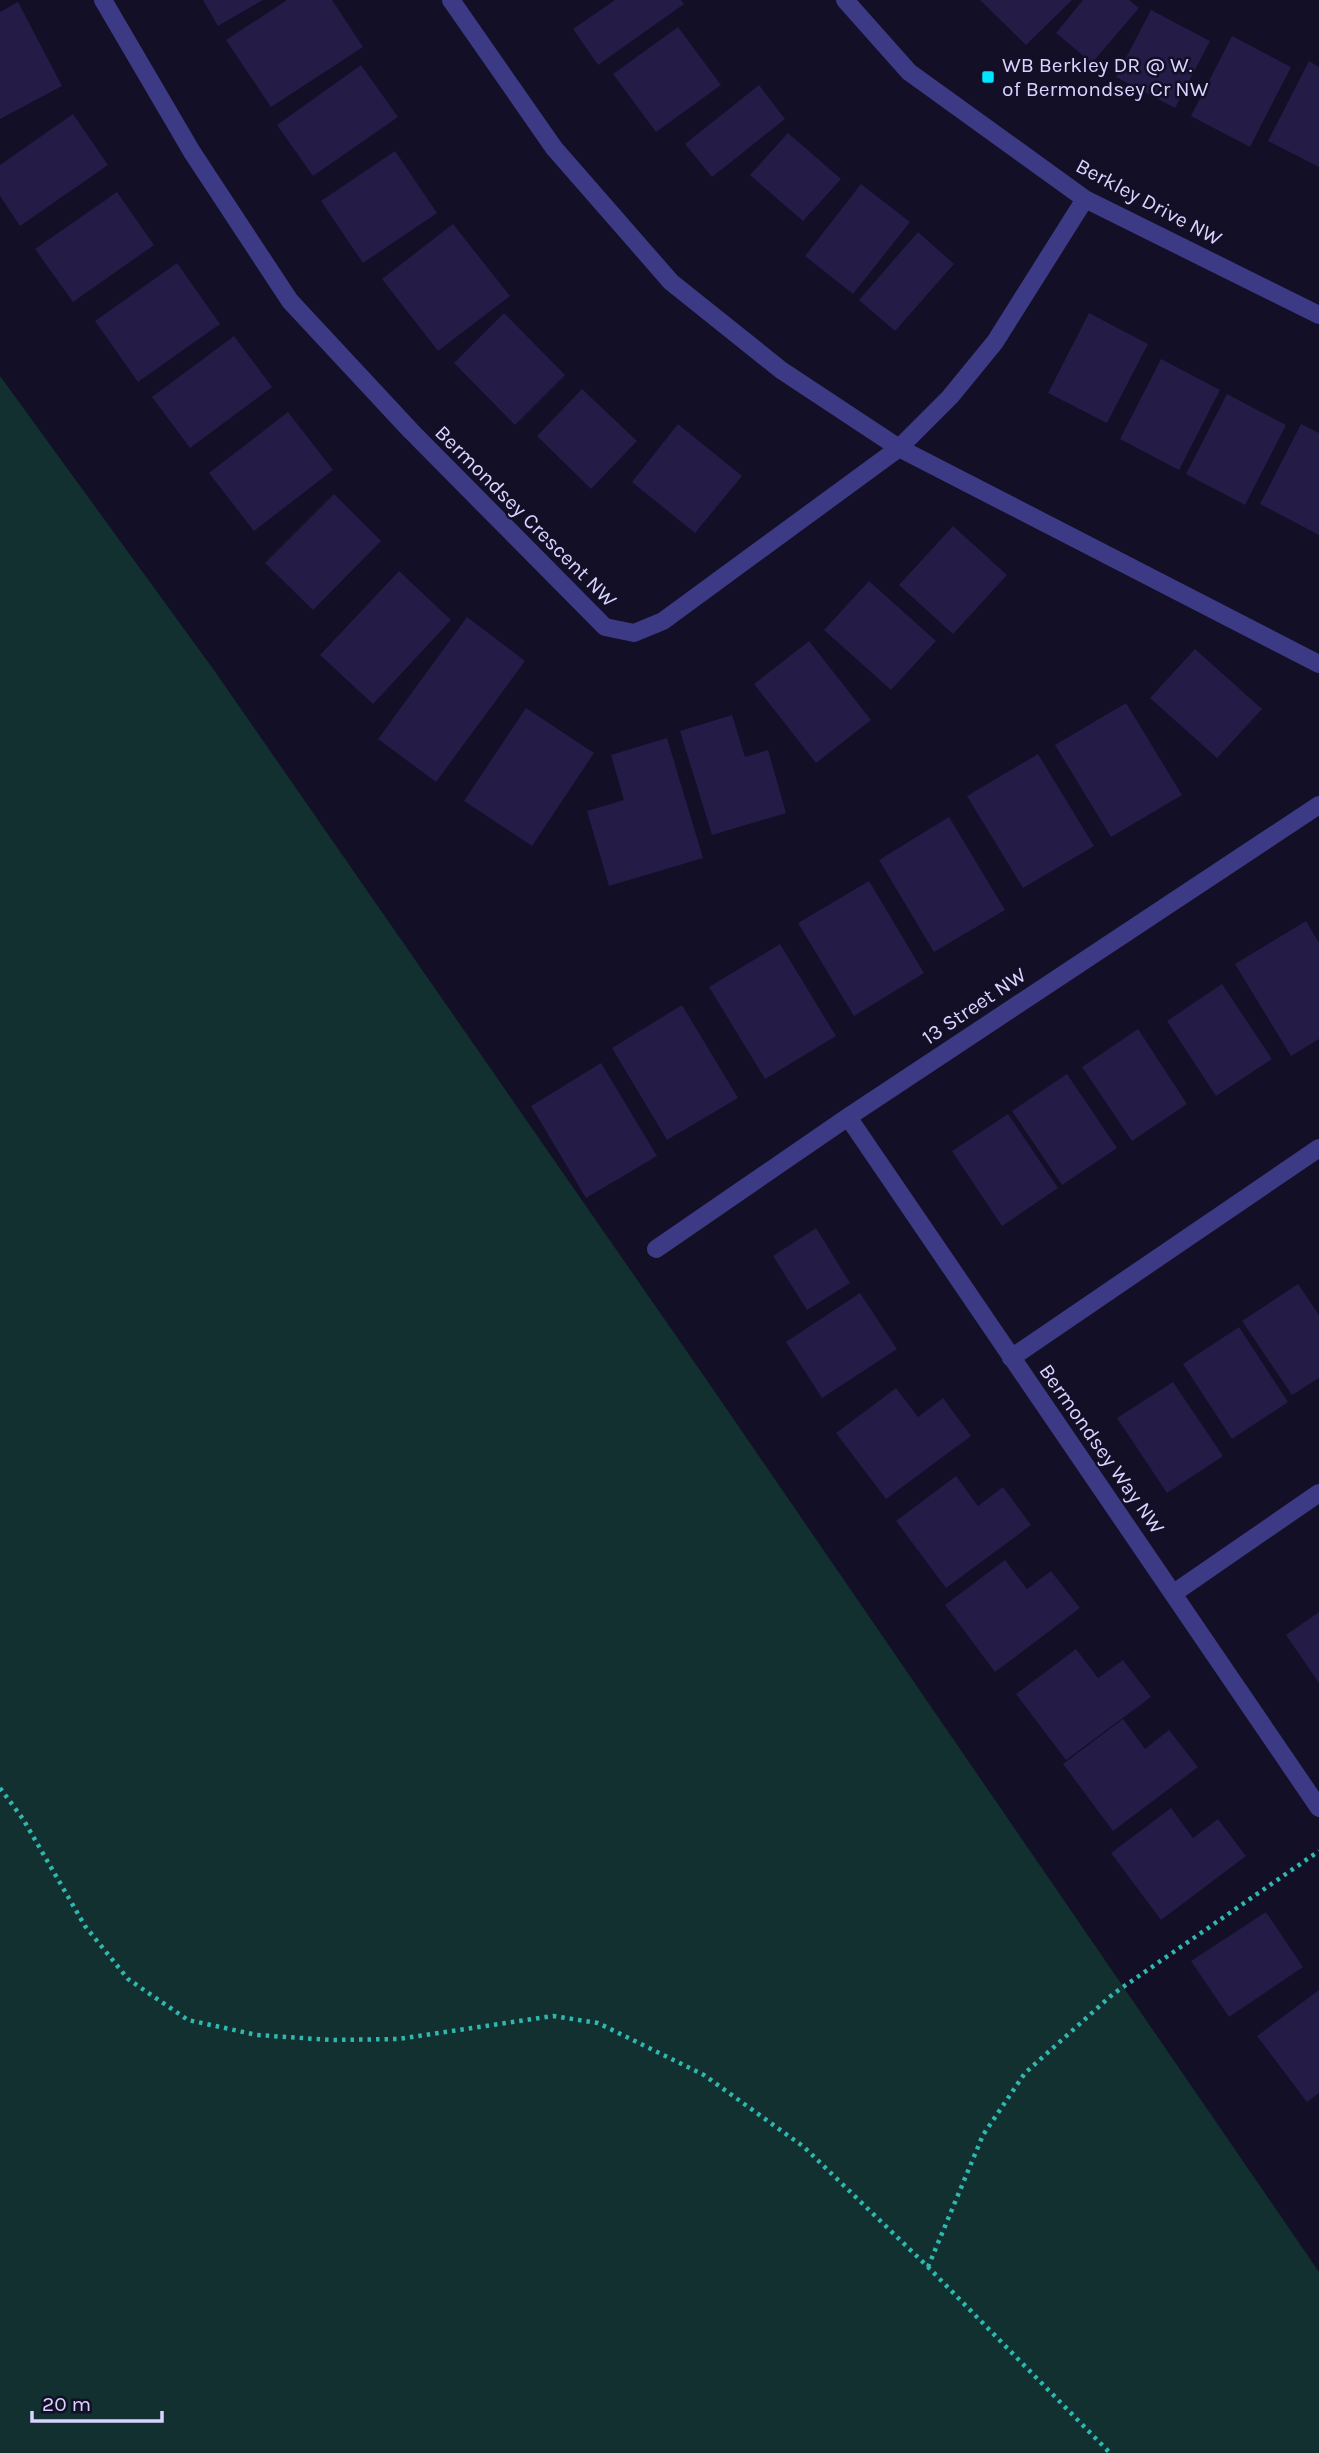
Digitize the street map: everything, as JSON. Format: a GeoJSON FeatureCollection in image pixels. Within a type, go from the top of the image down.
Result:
{"type":"FeatureCollection","features":[{"type":"Feature","properties":{"kind":"street","name":"Bermondsey Crescent NW"},"geometry":{"type":"LineString","coordinates":[[103,0],[192,152],[290,301],[411,431],[605,627],[635,633],[663,621],[898,448],[950,397],[995,342],[1085,199]]}},
{"type":"Feature","properties":{"kind":"street"},"geometry":{"type":"LineString","coordinates":[[451,0],[554,148],[671,282],[781,370],[898,448],[1319,664]]}},
{"type":"Feature","properties":{"kind":"street","name":"Berkley Drive NW"},"geometry":{"type":"LineString","coordinates":[[845,0],[909,72],[1085,199],[1319,315]]}},
{"type":"Feature","properties":{"kind":"street","name":"13 Street NW"},"geometry":{"type":"LineString","coordinates":[[656,1249],[848,1117],[1319,805]]}},
{"type":"Feature","properties":{"kind":"street","name":"Bermondsey Way NW"},"geometry":{"type":"LineString","coordinates":[[848,1117],[1319,1808]]}},
{"type":"Feature","properties":{"kind":"street"},"geometry":{"type":"LineString","coordinates":[[1012,1358],[1319,1148]]}},
{"type":"Feature","properties":{"kind":"street"},"geometry":{"type":"LineString","coordinates":[[1174,1593],[1319,1493]]}},
{"type":"Feature","properties":{"kind":"path"},"geometry":{"type":"LineString","coordinates":[[0,1788],[23,1819],[85,1926],[128,1979],[188,2020],[257,2035],[331,2040],[398,2039],[553,2016],[598,2022],[704,2075],[804,2147],[928,2266],[1110,2453]]}},
{"type":"Feature","properties":{"kind":"path"},"geometry":{"type":"LineString","coordinates":[[928,2266],[983,2135],[1025,2073],[1113,1994],[1319,1851]]}},
{"type":"Feature","properties":{"kind":"green space"},"geometry":{"type":"Polygon","coordinates":[[[0,376],[216,673],[706,1379],[1319,2272],[1319,2453],[0,2453],[0,376]]]}},
{"type":"Feature","properties":{"kind":"building"},"geometry":{"type":"Polygon","coordinates":[[[203,0],[263,0],[218,26],[203,0]]]}},
{"type":"Feature","properties":{"kind":"building"},"geometry":{"type":"Polygon","coordinates":[[[287,0],[332,0],[363,47],[271,107],[226,40],[287,0]]]}},
{"type":"Feature","properties":{"kind":"building"},"geometry":{"type":"Polygon","coordinates":[[[615,0],[681,0],[684,4],[598,65],[573,29],[615,0]]]}},
{"type":"Feature","properties":{"kind":"building"},"geometry":{"type":"Polygon","coordinates":[[[980,0],[1072,0],[1026,45],[980,0]]]}},
{"type":"Feature","properties":{"kind":"building"},"geometry":{"type":"Polygon","coordinates":[[[1083,0],[1129,0],[1139,8],[1092,63],[1056,33],[1083,0]]]}},
{"type":"Feature","properties":{"kind":"building"},"geometry":{"type":"Polygon","coordinates":[[[18,2],[62,86],[0,119],[0,12],[18,2]]]}},
{"type":"Feature","properties":{"kind":"building"},"geometry":{"type":"Polygon","coordinates":[[[1151,10],[1210,41],[1175,108],[1116,77],[1151,10]]]}},
{"type":"Feature","properties":{"kind":"building"},"geometry":{"type":"Polygon","coordinates":[[[678,27],[721,85],[656,132],[613,74],[678,27]]]}},
{"type":"Feature","properties":{"kind":"building"},"geometry":{"type":"Polygon","coordinates":[[[1232,36],[1291,67],[1250,147],[1191,116],[1232,36]]]}},
{"type":"Feature","properties":{"kind":"building"},"geometry":{"type":"Polygon","coordinates":[[[1309,61],[1319,67],[1319,167],[1268,141],[1309,61]]]}},
{"type":"Feature","properties":{"kind":"building"},"geometry":{"type":"Polygon","coordinates":[[[361,65],[398,117],[313,176],[277,125],[361,65]]]}},
{"type":"Feature","properties":{"kind":"building"},"geometry":{"type":"Polygon","coordinates":[[[759,85],[785,119],[712,177],[685,144],[759,85]]]}},
{"type":"Feature","properties":{"kind":"building"},"geometry":{"type":"Polygon","coordinates":[[[73,114],[108,165],[20,226],[0,196],[0,165],[73,114]]]}},
{"type":"Feature","properties":{"kind":"building"},"geometry":{"type":"Polygon","coordinates":[[[788,133],[841,179],[803,221],[750,175],[788,133]]]}},
{"type":"Feature","properties":{"kind":"building"},"geometry":{"type":"Polygon","coordinates":[[[395,151],[437,213],[363,263],[321,201],[395,151]]]}},
{"type":"Feature","properties":{"kind":"building"},"geometry":{"type":"Polygon","coordinates":[[[861,184],[910,222],[853,294],[805,256],[861,184]]]}},
{"type":"Feature","properties":{"kind":"building"},"geometry":{"type":"Polygon","coordinates":[[[117,192],[154,245],[73,302],[35,249],[117,192]]]}},
{"type":"Feature","properties":{"kind":"building"},"geometry":{"type":"Polygon","coordinates":[[[453,224],[510,296],[438,351],[382,279],[453,224]]]}},
{"type":"Feature","properties":{"kind":"building"},"geometry":{"type":"Polygon","coordinates":[[[918,232],[954,264],[895,331],[859,300],[918,232]]]}},
{"type":"Feature","properties":{"kind":"building"},"geometry":{"type":"Polygon","coordinates":[[[177,263],[220,324],[138,382],[95,321],[177,263]]]}},
{"type":"Feature","properties":{"kind":"building"},"geometry":{"type":"Polygon","coordinates":[[[504,313],[565,375],[515,425],[454,363],[504,313]]]}},
{"type":"Feature","properties":{"kind":"building"},"geometry":{"type":"Polygon","coordinates":[[[1089,313],[1148,344],[1107,423],[1048,393],[1089,313]]]}},
{"type":"Feature","properties":{"kind":"building"},"geometry":{"type":"Polygon","coordinates":[[[234,336],[272,387],[190,448],[152,397],[234,336]]]}},
{"type":"Feature","properties":{"kind":"building"},"geometry":{"type":"Polygon","coordinates":[[[1161,359],[1220,390],[1179,470],[1120,439],[1161,359]]]}},
{"type":"Feature","properties":{"kind":"building"},"geometry":{"type":"Polygon","coordinates":[[[582,389],[637,441],[591,489],[537,436],[582,389]]]}},
{"type":"Feature","properties":{"kind":"building"},"geometry":{"type":"Polygon","coordinates":[[[1227,394],[1286,425],[1245,505],[1186,474],[1227,394]]]}},
{"type":"Feature","properties":{"kind":"building"},"geometry":{"type":"Polygon","coordinates":[[[288,412],[333,470],[254,531],[209,473],[288,412]]]}},
{"type":"Feature","properties":{"kind":"building"},"geometry":{"type":"Polygon","coordinates":[[[678,424],[742,476],[695,533],[632,482],[678,424]]]}},
{"type":"Feature","properties":{"kind":"building"},"geometry":{"type":"Polygon","coordinates":[[[1301,424],[1319,433],[1319,535],[1260,504],[1301,424]]]}},
{"type":"Feature","properties":{"kind":"building"},"geometry":{"type":"Polygon","coordinates":[[[334,494],[381,541],[313,610],[265,563],[334,494]]]}},
{"type":"Feature","properties":{"kind":"building"},"geometry":{"type":"Polygon","coordinates":[[[953,526],[1007,575],[953,634],[899,585],[953,526]]]}},
{"type":"Feature","properties":{"kind":"building"},"geometry":{"type":"Polygon","coordinates":[[[399,571],[451,620],[373,704],[320,655],[399,571]]]}},
{"type":"Feature","properties":{"kind":"building"},"geometry":{"type":"Polygon","coordinates":[[[869,581],[936,641],[891,690],[824,630],[869,581]]]}},
{"type":"Feature","properties":{"kind":"building"},"geometry":{"type":"Polygon","coordinates":[[[467,617],[525,661],[436,782],[378,739],[467,617]]]}},
{"type":"Feature","properties":{"kind":"building"},"geometry":{"type":"Polygon","coordinates":[[[809,641],[871,720],[816,763],[754,684],[809,641]]]}},
{"type":"Feature","properties":{"kind":"building"},"geometry":{"type":"Polygon","coordinates":[[[1195,649],[1262,709],[1217,758],[1150,698],[1195,649]]]}},
{"type":"Feature","properties":{"kind":"building"},"geometry":{"type":"Polygon","coordinates":[[[1126,703],[1182,795],[1111,837],[1055,745],[1126,703]]]}},
{"type":"Feature","properties":{"kind":"building"},"geometry":{"type":"Polygon","coordinates":[[[526,708],[594,753],[532,846],[464,801],[526,708]]]}},
{"type":"Feature","properties":{"kind":"building"},"geometry":{"type":"Polygon","coordinates":[[[732,715],[745,757],[768,750],[786,813],[712,835],[680,731],[732,715]]]}},
{"type":"Feature","properties":{"kind":"building"},"geometry":{"type":"Polygon","coordinates":[[[667,738],[703,858],[609,886],[587,811],[624,800],[611,755],[667,738]]]}},
{"type":"Feature","properties":{"kind":"building"},"geometry":{"type":"Polygon","coordinates":[[[1038,754],[1094,846],[1023,888],[967,796],[1038,754]]]}},
{"type":"Feature","properties":{"kind":"building"},"geometry":{"type":"Polygon","coordinates":[[[949,817],[1005,910],[934,952],[879,860],[949,817]]]}},
{"type":"Feature","properties":{"kind":"building"},"geometry":{"type":"Polygon","coordinates":[[[869,881],[924,973],[854,1016],[798,923],[869,881]]]}},
{"type":"Feature","properties":{"kind":"building"},"geometry":{"type":"Polygon","coordinates":[[[1306,921],[1319,943],[1319,1039],[1291,1056],[1235,964],[1306,921]]]}},
{"type":"Feature","properties":{"kind":"building"},"geometry":{"type":"Polygon","coordinates":[[[780,944],[836,1036],[765,1079],[709,987],[780,944]]]}},
{"type":"Feature","properties":{"kind":"building"},"geometry":{"type":"Polygon","coordinates":[[[1222,984],[1272,1059],[1216,1096],[1167,1021],[1222,984]]]}},
{"type":"Feature","properties":{"kind":"building"},"geometry":{"type":"Polygon","coordinates":[[[682,1005],[738,1098],[667,1140],[612,1048],[682,1005]]]}},
{"type":"Feature","properties":{"kind":"building"},"geometry":{"type":"Polygon","coordinates":[[[1138,1029],[1187,1104],[1132,1141],[1082,1067],[1138,1029]]]}},
{"type":"Feature","properties":{"kind":"building"},"geometry":{"type":"Polygon","coordinates":[[[601,1063],[657,1156],[586,1198],[531,1106],[601,1063]]]}},
{"type":"Feature","properties":{"kind":"building"},"geometry":{"type":"Polygon","coordinates":[[[1067,1074],[1117,1148],[1062,1185],[1012,1111],[1067,1074]]]}},
{"type":"Feature","properties":{"kind":"building"},"geometry":{"type":"Polygon","coordinates":[[[1008,1114],[1058,1188],[1002,1226],[952,1151],[1008,1114]]]}},
{"type":"Feature","properties":{"kind":"building"},"geometry":{"type":"Polygon","coordinates":[[[816,1228],[850,1283],[807,1310],[773,1256],[816,1228]]]}},
{"type":"Feature","properties":{"kind":"building"},"geometry":{"type":"Polygon","coordinates":[[[1298,1284],[1319,1315],[1319,1378],[1292,1395],[1242,1321],[1298,1284]]]}},
{"type":"Feature","properties":{"kind":"building"},"geometry":{"type":"Polygon","coordinates":[[[860,1293],[897,1349],[822,1398],[786,1342],[860,1293]]]}},
{"type":"Feature","properties":{"kind":"building"},"geometry":{"type":"Polygon","coordinates":[[[1239,1327],[1288,1402],[1232,1439],[1183,1364],[1239,1327]]]}},
{"type":"Feature","properties":{"kind":"building"},"geometry":{"type":"Polygon","coordinates":[[[1173,1382],[1223,1456],[1167,1493],[1117,1418],[1173,1382]]]}},
{"type":"Feature","properties":{"kind":"building"},"geometry":{"type":"Polygon","coordinates":[[[896,1388],[918,1417],[943,1398],[971,1436],[886,1499],[836,1433],[896,1388]]]}},
{"type":"Feature","properties":{"kind":"building"},"geometry":{"type":"Polygon","coordinates":[[[956,1476],[978,1506],[1003,1487],[1031,1525],[946,1588],[896,1521],[956,1476]]]}},
{"type":"Feature","properties":{"kind":"building"},"geometry":{"type":"Polygon","coordinates":[[[1005,1560],[1027,1589],[1051,1571],[1080,1608],[995,1672],[945,1605],[1005,1560]]]}},
{"type":"Feature","properties":{"kind":"building"},"geometry":{"type":"Polygon","coordinates":[[[1319,1612],[1319,1683],[1286,1635],[1319,1612]]]}},
{"type":"Feature","properties":{"kind":"building"},"geometry":{"type":"Polygon","coordinates":[[[1076,1649],[1098,1678],[1123,1660],[1151,1697],[1066,1760],[1016,1694],[1076,1649]]]}},
{"type":"Feature","properties":{"kind":"building"},"geometry":{"type":"Polygon","coordinates":[[[1123,1719],[1145,1749],[1169,1730],[1198,1767],[1113,1831],[1063,1764],[1123,1719]]]}},
{"type":"Feature","properties":{"kind":"building"},"geometry":{"type":"Polygon","coordinates":[[[1171,1808],[1193,1838],[1218,1819],[1246,1856],[1161,1920],[1111,1853],[1171,1808]]]}},
{"type":"Feature","properties":{"kind":"building"},"geometry":{"type":"Polygon","coordinates":[[[1266,1912],[1303,1967],[1229,2017],[1191,1961],[1266,1912]]]}},
{"type":"Feature","properties":{"kind":"building"},"geometry":{"type":"Polygon","coordinates":[[[1319,1990],[1319,2093],[1307,2102],[1257,2036],[1319,1990]]]}},
{"type":"Feature","properties":{"kind":"place","name":"WB Berkley DR @ W. of Bermondsey Cr NW"},"geometry":{"type":"Point","coordinates":[988,77]}}]}
